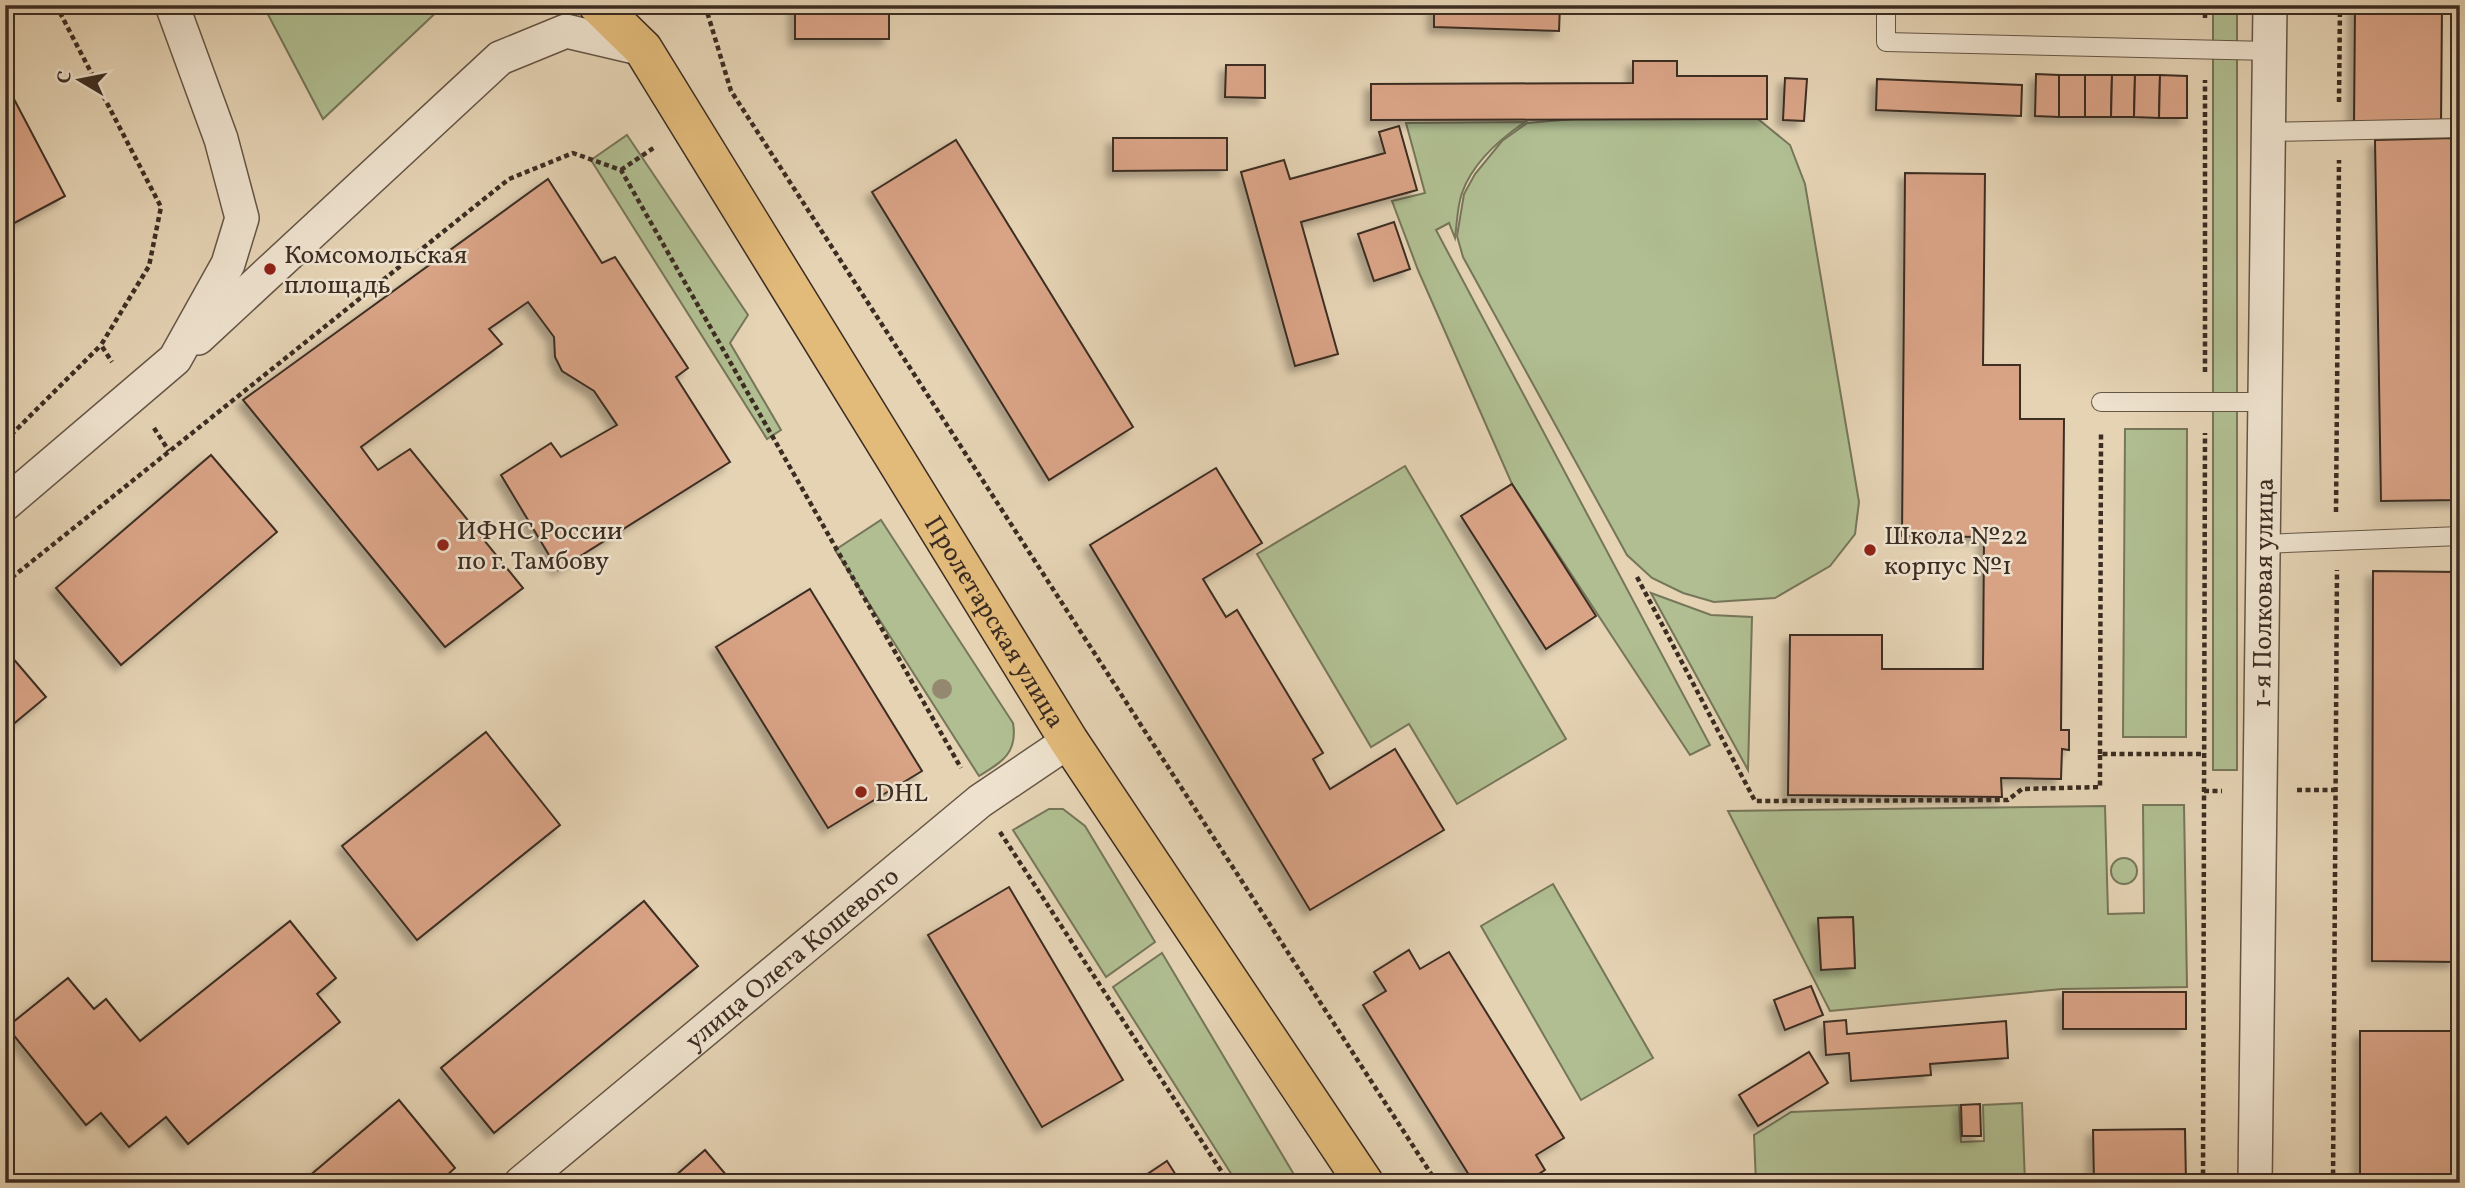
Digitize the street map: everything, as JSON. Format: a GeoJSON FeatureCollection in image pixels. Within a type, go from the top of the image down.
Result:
{"type":"FeatureCollection","features":[{"type":"Feature","properties":{"kind":"main road","name":"Пролетарская улица"},"geometry":{"type":"LineString","coordinates":[[598,5],[643,49],[1069,741],[1364,1183]]}},
{"type":"Feature","properties":{"kind":"main road"},"geometry":{"type":"LineString","coordinates":[[642,5],[643,49]]}},
{"type":"Feature","properties":{"kind":"street"},"geometry":{"type":"LineString","coordinates":[[172,5],[221,139],[242,218],[228,264],[176,359]]}},
{"type":"Feature","properties":{"kind":"street","name":"1-я Полковая улица"},"geometry":{"type":"LineString","coordinates":[[2255,1183],[2270,5]]}},
{"type":"Feature","properties":{"kind":"street"},"geometry":{"type":"LineString","coordinates":[[5,505],[176,359],[500,58],[566,31],[643,49]]}},
{"type":"Feature","properties":{"kind":"street","name":"улица Олега Кошевого"},"geometry":{"type":"LineString","coordinates":[[521,1183],[980,801],[1069,741]]}},
{"type":"Feature","properties":{"kind":"lane"},"geometry":{"type":"LineString","coordinates":[[1886,5],[1886,42],[2270,51]]}},
{"type":"Feature","properties":{"kind":"lane"},"geometry":{"type":"LineString","coordinates":[[2268,132],[2460,128]]}},
{"type":"Feature","properties":{"kind":"lane"},"geometry":{"type":"LineString","coordinates":[[2101,402],[2263,402]]}},
{"type":"Feature","properties":{"kind":"lane"},"geometry":{"type":"LineString","coordinates":[[2263,544],[2460,537]]}},
{"type":"Feature","properties":{"kind":"path"},"geometry":{"type":"LineString","coordinates":[[5,441],[101,345],[149,266],[161,207],[56,5]]}},
{"type":"Feature","properties":{"kind":"path"},"geometry":{"type":"LineString","coordinates":[[705,5],[731,91],[1437,1183]]}},
{"type":"Feature","properties":{"kind":"path"},"geometry":{"type":"LineString","coordinates":[[2205,5],[2205,19]]}},
{"type":"Feature","properties":{"kind":"path"},"geometry":{"type":"LineString","coordinates":[[2333,1183],[2340,5]]}},
{"type":"Feature","properties":{"kind":"path"},"geometry":{"type":"LineString","coordinates":[[2203,1183],[2205,74]]}},
{"type":"Feature","properties":{"kind":"path"},"geometry":{"type":"LineString","coordinates":[[5,583],[509,179],[573,153],[621,170],[980,801],[1229,1183]]}},
{"type":"Feature","properties":{"kind":"path"},"geometry":{"type":"LineString","coordinates":[[101,345],[169,451]]}},
{"type":"Feature","properties":{"kind":"path"},"geometry":{"type":"LineString","coordinates":[[1637,577],[1755,801],[2008,800],[2022,789],[2100,788],[2101,402]]}},
{"type":"Feature","properties":{"kind":"path"},"geometry":{"type":"LineString","coordinates":[[2100,754],[2204,754]]}},
{"type":"Feature","properties":{"kind":"green space"},"geometry":{"type":"Polygon","coordinates":[[[263,5],[444,5],[323,119],[263,5]]]}},
{"type":"Feature","properties":{"kind":"green space"},"geometry":{"type":"Polygon","coordinates":[[[2213,5],[2237,5],[2237,770],[2213,770],[2213,5]]]}},
{"type":"Feature","properties":{"kind":"green space"},"geometry":{"type":"Polygon","coordinates":[[[1705,108],[1753,115],[1790,145],[1805,184],[1859,502],[1855,534],[1830,566],[1775,598],[1714,602],[1683,593],[1652,578],[1627,555],[1463,257],[1457,236],[1464,194],[1475,174],[1502,141],[1527,123],[1705,108]]]}},
{"type":"Feature","properties":{"kind":"green space"},"geometry":{"type":"Polygon","coordinates":[[[1525,122],[1497,144],[1473,172],[1460,198],[1455,238],[1449,223],[1436,230],[1710,745],[1690,755],[1512,484],[1418,270],[1392,201],[1425,193],[1406,123],[1525,122]]]}},
{"type":"Feature","properties":{"kind":"green space"},"geometry":{"type":"Polygon","coordinates":[[[627,135],[748,315],[730,343],[781,430],[767,439],[591,160],[627,135]]]}},
{"type":"Feature","properties":{"kind":"green space"},"geometry":{"type":"Polygon","coordinates":[[[2125,429],[2187,429],[2186,737],[2123,737],[2125,429]]]}},
{"type":"Feature","properties":{"kind":"green space"},"geometry":{"type":"Polygon","coordinates":[[[1405,466],[1566,739],[1457,804],[1409,724],[1371,747],[1257,554],[1405,466]]]}},
{"type":"Feature","properties":{"kind":"green space"},"geometry":{"type":"Polygon","coordinates":[[[881,520],[1013,723],[1011,749],[1001,761],[979,776],[835,550],[881,520]]]}},
{"type":"Feature","properties":{"kind":"green space"},"geometry":{"type":"Polygon","coordinates":[[[1651,593],[1711,615],[1752,617],[1748,770],[1651,593]]]}},
{"type":"Feature","properties":{"kind":"green space"},"geometry":{"type":"Polygon","coordinates":[[[2143,805],[2184,805],[2187,987],[2062,989],[1830,1011],[1728,811],[2105,806],[2108,914],[2144,913],[2143,805]],[[1853,917],[1819,918],[1821,969],[1855,968],[1853,917]]]}},
{"type":"Feature","properties":{"kind":"green space"},"geometry":{"type":"Polygon","coordinates":[[[1049,809],[1063,809],[1085,826],[1155,942],[1106,977],[1013,830],[1049,809]]]}},
{"type":"Feature","properties":{"kind":"green space"},"geometry":{"type":"Polygon","coordinates":[[[2124,858],[2133,862],[2137,871],[2133,880],[2124,884],[2115,880],[2111,871],[2115,862],[2124,858]]]}},
{"type":"Feature","properties":{"kind":"green space"},"geometry":{"type":"Polygon","coordinates":[[[1553,884],[1653,1058],[1581,1100],[1481,926],[1553,884]]]}},
{"type":"Feature","properties":{"kind":"green space"},"geometry":{"type":"Polygon","coordinates":[[[1162,953],[1299,1183],[1237,1183],[1113,987],[1162,953]]]}},
{"type":"Feature","properties":{"kind":"green space"},"geometry":{"type":"Polygon","coordinates":[[[2022,1103],[2025,1183],[1756,1183],[1754,1135],[1791,1112],[1959,1105],[1961,1142],[1984,1141],[1983,1105],[2022,1103]]]}},
{"type":"Feature","properties":{"kind":"building"},"geometry":{"type":"Polygon","coordinates":[[[795,5],[889,5],[889,39],[795,39],[795,5]]]}},
{"type":"Feature","properties":{"kind":"building"},"geometry":{"type":"Polygon","coordinates":[[[1434,5],[1560,5],[1559,31],[1434,27],[1434,5]]]}},
{"type":"Feature","properties":{"kind":"building"},"geometry":{"type":"Polygon","coordinates":[[[2355,5],[2442,5],[2441,126],[2354,125],[2355,5]]]}},
{"type":"Feature","properties":{"kind":"building"},"geometry":{"type":"Polygon","coordinates":[[[1633,61],[1677,61],[1677,76],[1767,76],[1767,119],[1371,120],[1371,84],[1633,83],[1633,61]]]}},
{"type":"Feature","properties":{"kind":"building"},"geometry":{"type":"Polygon","coordinates":[[[1226,65],[1265,65],[1265,98],[1225,97],[1226,65]]]}},
{"type":"Feature","properties":{"kind":"building"},"geometry":{"type":"Polygon","coordinates":[[[2036,74],[2059,75],[2059,117],[2035,116],[2036,74]]]}},
{"type":"Feature","properties":{"kind":"building"},"geometry":{"type":"Polygon","coordinates":[[[2059,75],[2085,75],[2085,117],[2059,117],[2059,75]]]}},
{"type":"Feature","properties":{"kind":"building"},"geometry":{"type":"Polygon","coordinates":[[[2085,75],[2112,75],[2111,117],[2085,117],[2085,75]]]}},
{"type":"Feature","properties":{"kind":"building"},"geometry":{"type":"Polygon","coordinates":[[[2112,75],[2135,75],[2134,117],[2111,117],[2112,75]]]}},
{"type":"Feature","properties":{"kind":"building"},"geometry":{"type":"Polygon","coordinates":[[[2135,75],[2160,75],[2159,118],[2134,117],[2135,75]]]}},
{"type":"Feature","properties":{"kind":"building"},"geometry":{"type":"Polygon","coordinates":[[[2160,75],[2187,76],[2187,118],[2159,118],[2160,75]]]}},
{"type":"Feature","properties":{"kind":"building"},"geometry":{"type":"Polygon","coordinates":[[[1785,78],[1807,79],[1804,121],[1783,120],[1785,78]]]}},
{"type":"Feature","properties":{"kind":"building"},"geometry":{"type":"Polygon","coordinates":[[[1877,79],[2022,85],[2021,116],[1876,110],[1877,79]]]}},
{"type":"Feature","properties":{"kind":"building"},"geometry":{"type":"Polygon","coordinates":[[[5,82],[65,196],[5,228],[5,82]]]}},
{"type":"Feature","properties":{"kind":"building"},"geometry":{"type":"Polygon","coordinates":[[[1399,126],[1417,190],[1301,222],[1338,354],[1295,366],[1241,172],[1284,160],[1290,179],[1385,153],[1379,132],[1399,126]]]}},
{"type":"Feature","properties":{"kind":"building"},"geometry":{"type":"Polygon","coordinates":[[[1113,138],[1227,138],[1227,170],[1113,171],[1113,138]]]}},
{"type":"Feature","properties":{"kind":"building"},"geometry":{"type":"Polygon","coordinates":[[[2455,138],[2460,500],[2381,501],[2375,140],[2455,138]]]}},
{"type":"Feature","properties":{"kind":"building"},"geometry":{"type":"Polygon","coordinates":[[[956,140],[1133,427],[1049,480],[872,192],[956,140]]]}},
{"type":"Feature","properties":{"kind":"building"},"geometry":{"type":"Polygon","coordinates":[[[1905,173],[1985,174],[1983,365],[2020,365],[2020,419],[2064,419],[2061,730],[2069,730],[2069,750],[2062,749],[2061,779],[2001,778],[2002,797],[1788,795],[1790,635],[1882,635],[1882,669],[1983,669],[1984,537],[1902,536],[1905,173]]]}},
{"type":"Feature","properties":{"kind":"building"},"geometry":{"type":"Polygon","coordinates":[[[548,179],[602,263],[615,257],[688,368],[676,377],[730,462],[558,570],[501,475],[551,443],[561,457],[617,425],[594,391],[562,371],[555,357],[554,337],[528,302],[489,329],[502,344],[361,447],[378,470],[410,449],[523,588],[445,647],[243,400],[548,179]]]}},
{"type":"Feature","properties":{"kind":"building"},"geometry":{"type":"Polygon","coordinates":[[[1394,222],[1410,269],[1374,281],[1358,234],[1394,222]]]}},
{"type":"Feature","properties":{"kind":"building"},"geometry":{"type":"Polygon","coordinates":[[[211,455],[277,532],[121,665],[56,588],[211,455]]]}},
{"type":"Feature","properties":{"kind":"building"},"geometry":{"type":"Polygon","coordinates":[[[1216,468],[1262,543],[1203,579],[1226,617],[1237,610],[1323,753],[1313,759],[1330,789],[1395,749],[1444,830],[1310,910],[1090,545],[1216,468]]]}},
{"type":"Feature","properties":{"kind":"building"},"geometry":{"type":"Polygon","coordinates":[[[1512,484],[1596,616],[1546,649],[1461,516],[1512,484]]]}},
{"type":"Feature","properties":{"kind":"building"},"geometry":{"type":"Polygon","coordinates":[[[2373,571],[2458,572],[2456,962],[2372,961],[2373,571]]]}},
{"type":"Feature","properties":{"kind":"building"},"geometry":{"type":"Polygon","coordinates":[[[810,589],[922,771],[828,828],[716,647],[810,589]]]}},
{"type":"Feature","properties":{"kind":"building"},"geometry":{"type":"Polygon","coordinates":[[[5,649],[46,697],[5,731],[5,649]]]}},
{"type":"Feature","properties":{"kind":"building"},"geometry":{"type":"Polygon","coordinates":[[[486,732],[560,825],[417,940],[342,846],[486,732]]]}},
{"type":"Feature","properties":{"kind":"building"},"geometry":{"type":"Polygon","coordinates":[[[1009,887],[1123,1080],[1042,1127],[928,935],[1009,887]]]}},
{"type":"Feature","properties":{"kind":"building"},"geometry":{"type":"Polygon","coordinates":[[[644,901],[698,966],[494,1133],[441,1068],[644,901]]]}},
{"type":"Feature","properties":{"kind":"building"},"geometry":{"type":"Polygon","coordinates":[[[1853,917],[1855,968],[1821,970],[1818,918],[1853,917]]]}},
{"type":"Feature","properties":{"kind":"building"},"geometry":{"type":"Polygon","coordinates":[[[290,921],[336,978],[317,994],[340,1022],[188,1144],[166,1117],[129,1147],[101,1113],[86,1125],[7,1027],[68,978],[94,1009],[106,999],[140,1041],[290,921]]]}},
{"type":"Feature","properties":{"kind":"building"},"geometry":{"type":"Polygon","coordinates":[[[1409,950],[1420,969],[1449,952],[1564,1138],[1536,1155],[1545,1170],[1524,1183],[1505,1183],[1501,1177],[1492,1183],[1474,1183],[1363,1005],[1386,991],[1374,972],[1409,950]]]}},
{"type":"Feature","properties":{"kind":"building"},"geometry":{"type":"Polygon","coordinates":[[[1811,986],[1823,1015],[1785,1030],[1774,1000],[1811,986]]]}},
{"type":"Feature","properties":{"kind":"building"},"geometry":{"type":"Polygon","coordinates":[[[2063,992],[2186,992],[2186,1029],[2063,1029],[2063,992]]]}},
{"type":"Feature","properties":{"kind":"building"},"geometry":{"type":"Polygon","coordinates":[[[1846,1020],[1847,1034],[2006,1021],[2008,1058],[1930,1064],[1931,1075],[1851,1081],[1849,1053],[1826,1055],[1824,1022],[1846,1020]]]}},
{"type":"Feature","properties":{"kind":"building"},"geometry":{"type":"Polygon","coordinates":[[[2360,1031],[2457,1031],[2456,1183],[2360,1183],[2360,1031]]]}},
{"type":"Feature","properties":{"kind":"building"},"geometry":{"type":"Polygon","coordinates":[[[1809,1052],[1828,1083],[1758,1126],[1739,1095],[1809,1052]]]}},
{"type":"Feature","properties":{"kind":"building"},"geometry":{"type":"Polygon","coordinates":[[[399,1100],[455,1168],[438,1183],[301,1183],[399,1100]]]}},
{"type":"Feature","properties":{"kind":"building"},"geometry":{"type":"Polygon","coordinates":[[[1980,1104],[1981,1136],[1962,1136],[1961,1105],[1980,1104]]]}},
{"type":"Feature","properties":{"kind":"building"},"geometry":{"type":"Polygon","coordinates":[[[2185,1129],[2186,1183],[2094,1183],[2093,1130],[2185,1129]]]}},
{"type":"Feature","properties":{"kind":"building"},"geometry":{"type":"Polygon","coordinates":[[[705,1150],[733,1183],[667,1183],[705,1150]]]}},
{"type":"Feature","properties":{"kind":"building"},"geometry":{"type":"Polygon","coordinates":[[[1167,1161],[1181,1183],[1134,1183],[1167,1161]]]}},
{"type":"Feature","properties":{"kind":"place","name":"Комсомольская площадь"},"geometry":{"type":"Point","coordinates":[270,269]}},
{"type":"Feature","properties":{"kind":"place","name":"ИФНС России по г. Тамбову"},"geometry":{"type":"Point","coordinates":[443,545]}},
{"type":"Feature","properties":{"kind":"place","name":"Школа №22 корпус №1"},"geometry":{"type":"Point","coordinates":[1870,550]}},
{"type":"Feature","properties":{"kind":"place","name":"DHL"},"geometry":{"type":"Point","coordinates":[861,792]}}]}
